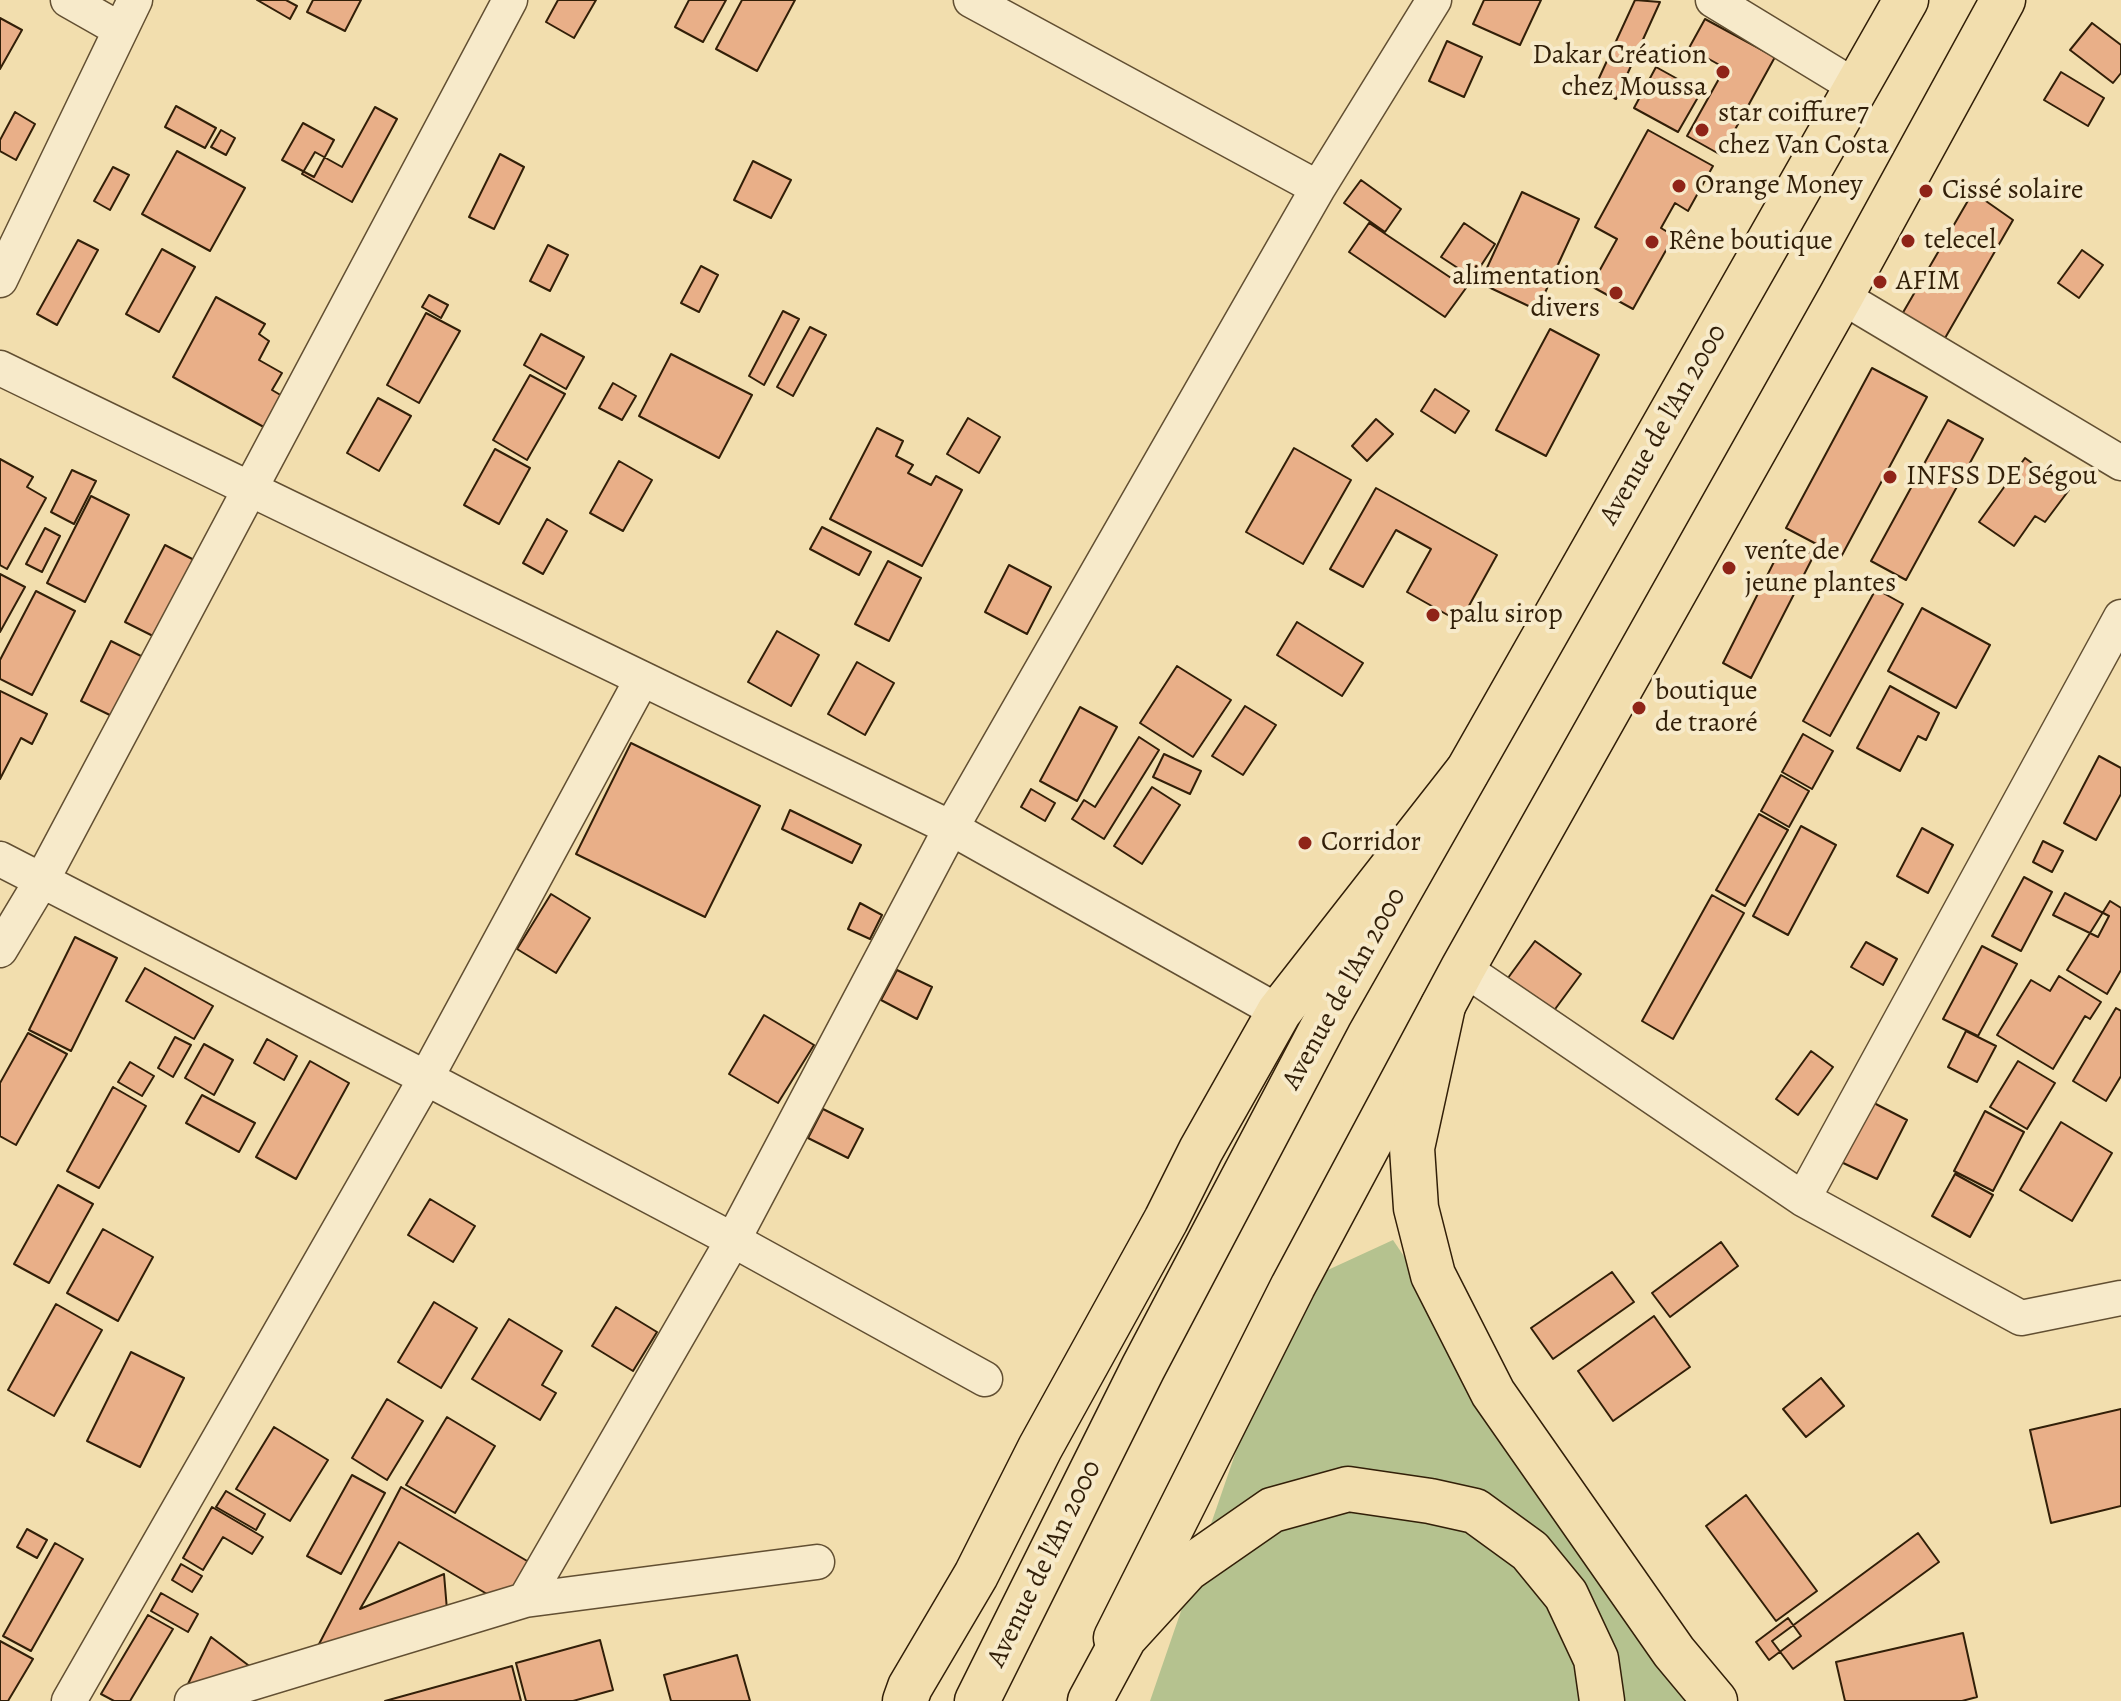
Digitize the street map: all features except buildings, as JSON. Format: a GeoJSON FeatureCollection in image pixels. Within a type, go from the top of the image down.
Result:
{"type":"FeatureCollection","features":[{"type":"Feature","properties":{"kind":"main road","name":"Avenue de l'An 2000"},"geometry":{"type":"LineString","coordinates":[[977,1701],[1073,1506],[1293,1081],[1906,0]]}},
{"type":"Feature","properties":{"kind":"main road"},"geometry":{"type":"LineString","coordinates":[[1087,1701],[1293,1286],[1463,968],[1841,296],[2003,0]]}},
{"type":"Feature","properties":{"kind":"main road"},"geometry":{"type":"LineString","coordinates":[[905,1701],[910,1687],[976,1575],[1040,1448],[1166,1220],[1201,1150],[1279,1012],[1466,773]]}},
{"type":"Feature","properties":{"kind":"main road"},"geometry":{"type":"LineString","coordinates":[[1443,1006],[1412,1148],[1416,1208],[1433,1275],[1493,1393],[1674,1652],[1715,1701]]}},
{"type":"Feature","properties":{"kind":"main road"},"geometry":{"type":"LineString","coordinates":[[1087,1701],[1124,1638],[1187,1569],[1272,1510],[1348,1489],[1475,1511],[1530,1551],[1566,1595],[1596,1659],[1602,1701]]}},
{"type":"Feature","properties":{"kind":"street"},"geometry":{"type":"LineString","coordinates":[[0,280],[127,14],[68,0]]}},
{"type":"Feature","properties":{"kind":"street"},"geometry":{"type":"LineString","coordinates":[[0,950],[42,880],[510,0]]}},
{"type":"Feature","properties":{"kind":"street"},"geometry":{"type":"LineString","coordinates":[[971,0],[1318,188]]}},
{"type":"Feature","properties":{"kind":"street"},"geometry":{"type":"LineString","coordinates":[[525,1600],[733,1240],[951,828],[1318,188],[1434,0]]}},
{"type":"Feature","properties":{"kind":"street"},"geometry":{"type":"LineString","coordinates":[[1713,0],[1856,87]]}},
{"type":"Feature","properties":{"kind":"street"},"geometry":{"type":"LineString","coordinates":[[1841,296],[2121,463]]}},
{"type":"Feature","properties":{"kind":"street"},"geometry":{"type":"LineString","coordinates":[[0,368],[951,828],[1279,1012]]}},
{"type":"Feature","properties":{"kind":"street"},"geometry":{"type":"LineString","coordinates":[[1803,1199],[2121,617]]}},
{"type":"Feature","properties":{"kind":"street"},"geometry":{"type":"LineString","coordinates":[[69,1701],[426,1078],[642,679]]}},
{"type":"Feature","properties":{"kind":"street"},"geometry":{"type":"LineString","coordinates":[[0,859],[733,1240],[985,1379]]}},
{"type":"Feature","properties":{"kind":"street"},"geometry":{"type":"LineString","coordinates":[[1463,968],[1803,1199],[2021,1318],[2121,1298]]}},
{"type":"Feature","properties":{"kind":"street"},"geometry":{"type":"LineString","coordinates":[[192,1701],[525,1600],[817,1562]]}},
{"type":"Feature","properties":{"kind":"green space"},"geometry":{"type":"Polygon","coordinates":[[[1393,1240],[1704,1701],[1150,1701],[1293,1286],[1393,1240]]]}},
{"type":"Feature","properties":{"kind":"place","name":"Dakar Création chez Moussa"},"geometry":{"type":"Point","coordinates":[1723,72]}},
{"type":"Feature","properties":{"kind":"place","name":"star coiffure7 chez Van Costa"},"geometry":{"type":"Point","coordinates":[1702,130]}},
{"type":"Feature","properties":{"kind":"place","name":"Orange Money"},"geometry":{"type":"Point","coordinates":[1679,186]}},
{"type":"Feature","properties":{"kind":"place","name":"Cissé solaire"},"geometry":{"type":"Point","coordinates":[1926,191]}},
{"type":"Feature","properties":{"kind":"place","name":"telecel"},"geometry":{"type":"Point","coordinates":[1908,241]}},
{"type":"Feature","properties":{"kind":"place","name":"Rêne boutique"},"geometry":{"type":"Point","coordinates":[1652,242]}},
{"type":"Feature","properties":{"kind":"place","name":"AFIM"},"geometry":{"type":"Point","coordinates":[1880,282]}},
{"type":"Feature","properties":{"kind":"place","name":"alimentation divers"},"geometry":{"type":"Point","coordinates":[1616,293]}},
{"type":"Feature","properties":{"kind":"place","name":"INFSS DE Ségou"},"geometry":{"type":"Point","coordinates":[1890,477]}},
{"type":"Feature","properties":{"kind":"place","name":"vente de jeune plantes"},"geometry":{"type":"Point","coordinates":[1729,568]}},
{"type":"Feature","properties":{"kind":"place","name":"palu sirop"},"geometry":{"type":"Point","coordinates":[1433,615]}},
{"type":"Feature","properties":{"kind":"place","name":"boutique de traoré"},"geometry":{"type":"Point","coordinates":[1639,708]}},
{"type":"Feature","properties":{"kind":"place","name":"Corridor"},"geometry":{"type":"Point","coordinates":[1305,843]}}]}
